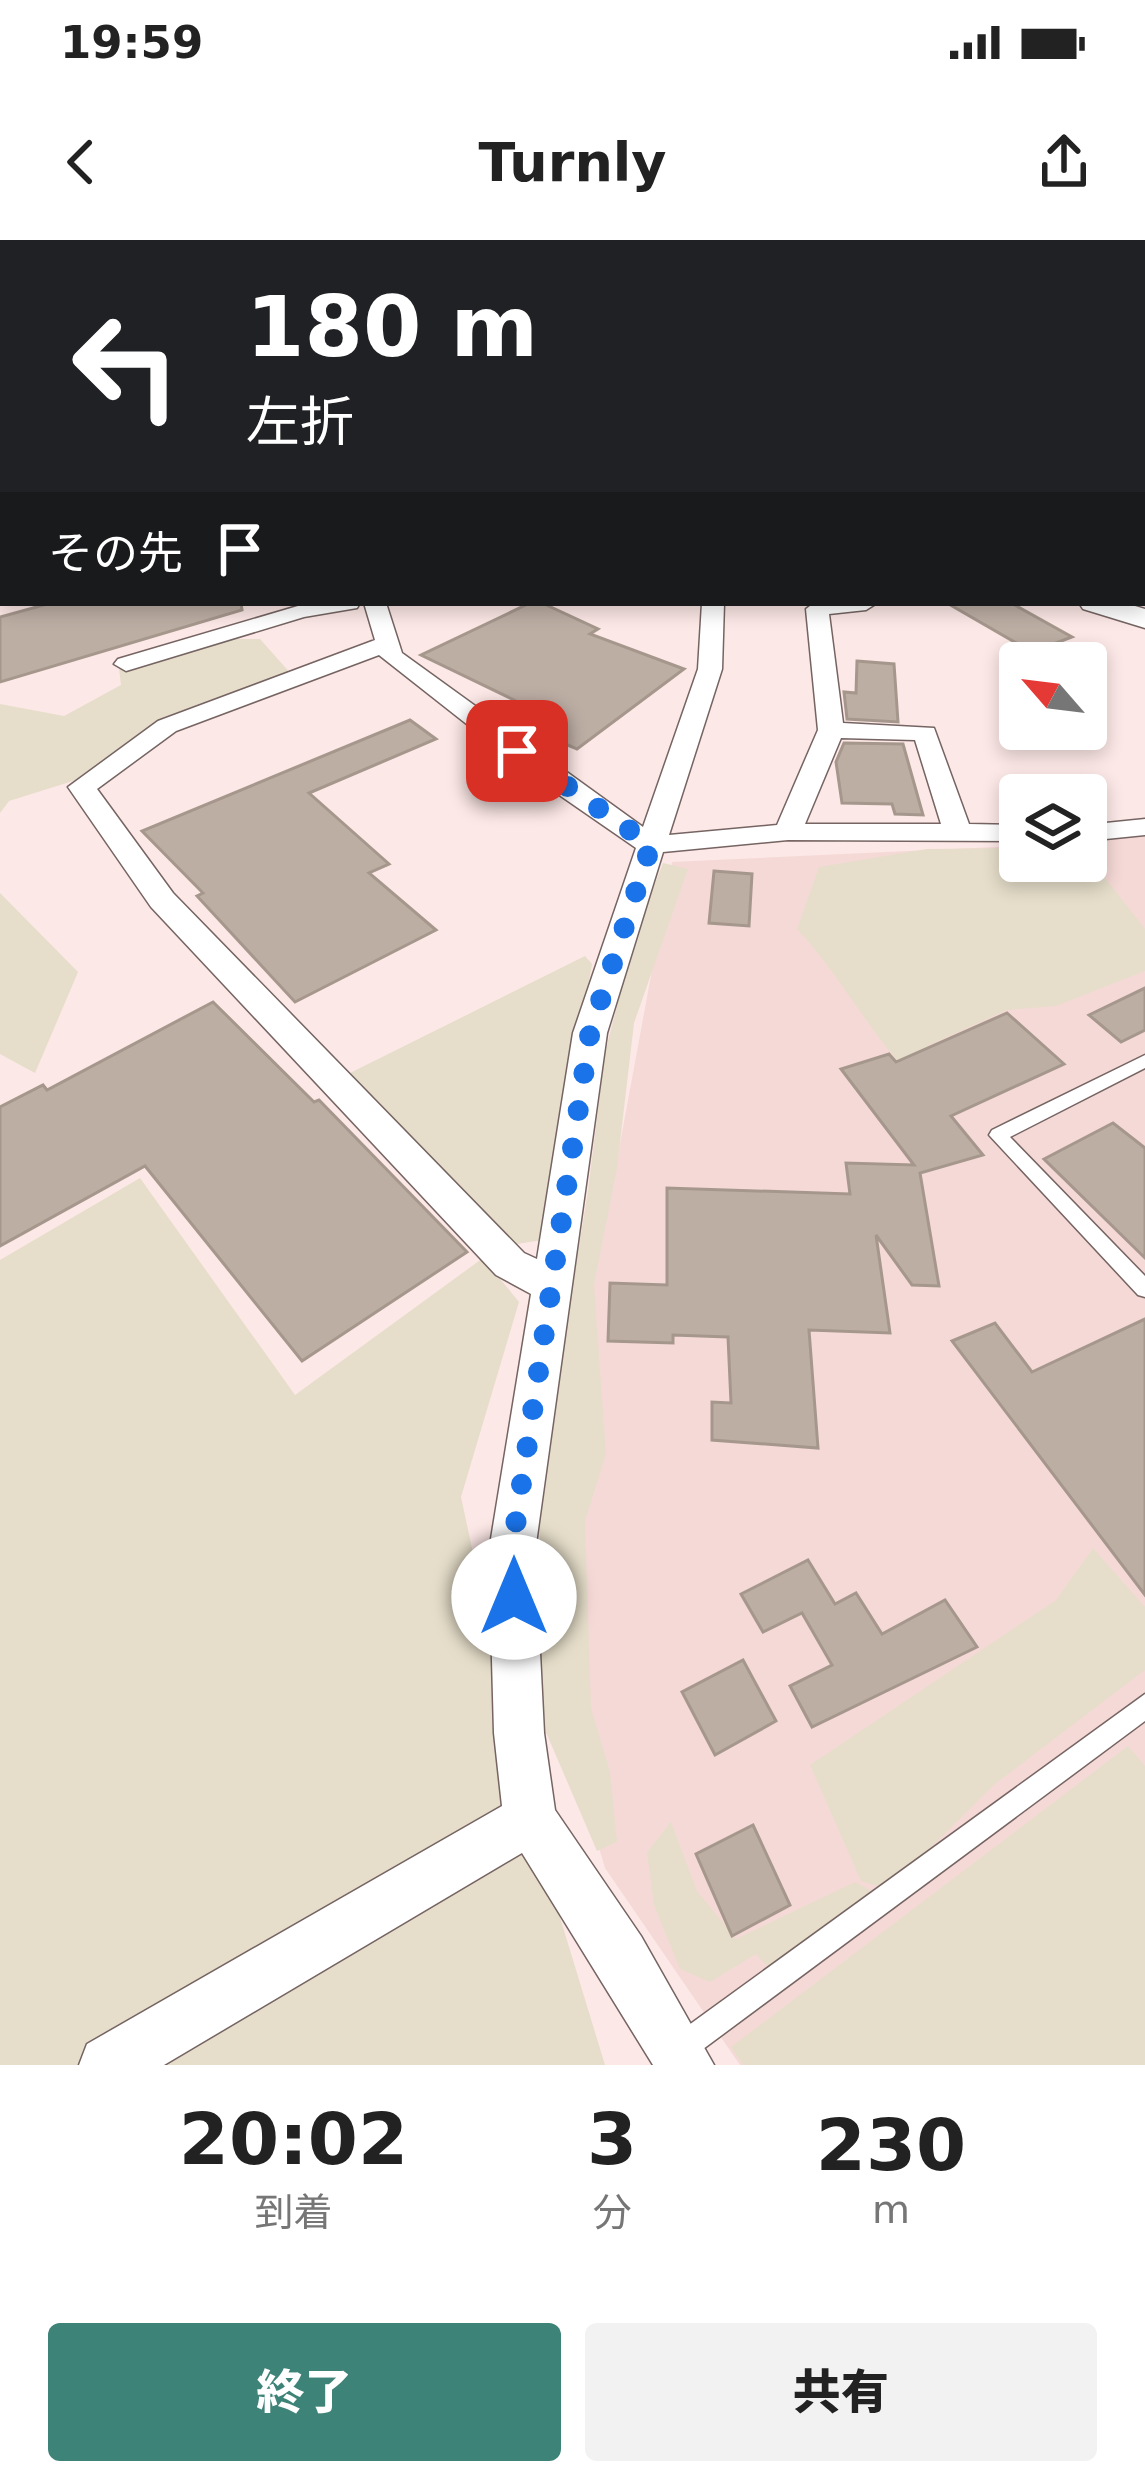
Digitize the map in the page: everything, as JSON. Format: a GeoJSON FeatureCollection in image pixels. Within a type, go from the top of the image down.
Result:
{"type":"FeatureCollection","features":[{"type":"Feature","properties":{"kind":"street"},"geometry":{"type":"LineString","coordinates":[[126,664],[331,606]]}},
{"type":"Feature","properties":{"kind":"street"},"geometry":{"type":"LineString","coordinates":[[376,606],[391,656],[651,845],[788,832],[999,833]]}},
{"type":"Feature","properties":{"kind":"street"},"geometry":{"type":"LineString","coordinates":[[681,2058],[621,1956],[530,1820],[519,1733],[512,1551],[590,1033],[710,669],[712,606]]}},
{"type":"Feature","properties":{"kind":"street"},"geometry":{"type":"LineString","coordinates":[[788,832],[831,730],[817,609],[842,606]]}},
{"type":"Feature","properties":{"kind":"street"},"geometry":{"type":"LineString","coordinates":[[1104,606],[1145,619]]}},
{"type":"Feature","properties":{"kind":"street"},"geometry":{"type":"LineString","coordinates":[[386,644],[167,726],[82,787],[163,900],[510,1264],[551,1286]]}},
{"type":"Feature","properties":{"kind":"street"},"geometry":{"type":"LineString","coordinates":[[831,730],[925,733],[958,832]]}},
{"type":"Feature","properties":{"kind":"street"},"geometry":{"type":"LineString","coordinates":[[1107,831],[1145,826]]}},
{"type":"Feature","properties":{"kind":"street"},"geometry":{"type":"LineString","coordinates":[[108,2065],[530,1820]]}},
{"type":"Feature","properties":{"kind":"lane"},"geometry":{"type":"LineString","coordinates":[[1145,1061],[998,1135],[1145,1289]]}},
{"type":"Feature","properties":{"kind":"lane"},"geometry":{"type":"LineString","coordinates":[[681,2058],[1145,1706]]}},
{"type":"Feature","properties":{"kind":"shaded area"},"geometry":{"type":"Polygon","coordinates":[[[232,639],[260,639],[292,675],[166,718],[76,780],[9,801],[0,813],[0,704],[64,716],[121,685],[119,669],[232,639]]]}},
{"type":"Feature","properties":{"kind":"shaded area"},"geometry":{"type":"Polygon","coordinates":[[[1145,825],[1145,2065],[740,2065],[605,1868],[532,1620],[672,862],[999,847],[999,882],[1107,882],[1107,831],[1145,825]]]}},
{"type":"Feature","properties":{"kind":"shaded area"},"geometry":{"type":"Polygon","coordinates":[[[999,848],[999,882],[1107,880],[1145,929],[1145,971],[1056,1006],[1007,1010],[927,1046],[946,1063],[914,1079],[797,929],[819,867],[927,849],[999,848]]]}},
{"type":"Feature","properties":{"kind":"shaded area"},"geometry":{"type":"Polygon","coordinates":[[[663,863],[688,869],[634,1023],[617,1168],[594,1285],[606,1454],[585,1521],[591,1708],[610,1772],[617,1842],[597,1851],[542,1723],[539,1489],[588,1191],[605,1053],[634,938],[663,863]]]}},
{"type":"Feature","properties":{"kind":"shaded area"},"geometry":{"type":"Polygon","coordinates":[[[0,893],[78,972],[35,1073],[0,1054],[0,893]]]}},
{"type":"Feature","properties":{"kind":"shaded area"},"geometry":{"type":"Polygon","coordinates":[[[585,956],[592,964],[542,1240],[505,1246],[346,1075],[585,956]]]}},
{"type":"Feature","properties":{"kind":"shaded area"},"geometry":{"type":"Polygon","coordinates":[[[140,1178],[295,1395],[483,1258],[519,1302],[461,1497],[530,1819],[605,2065],[0,2065],[0,1260],[140,1178]]]}},
{"type":"Feature","properties":{"kind":"shaded area"},"geometry":{"type":"Polygon","coordinates":[[[1093,1548],[1145,1607],[1145,1670],[995,1784],[889,1889],[861,1881],[810,1765],[1056,1600],[1093,1548]]]}},
{"type":"Feature","properties":{"kind":"shaded area"},"geometry":{"type":"Polygon","coordinates":[[[1128,1746],[1145,1766],[1145,2065],[743,2065],[731,2047],[1128,1746]]]}},
{"type":"Feature","properties":{"kind":"shaded area"},"geometry":{"type":"Polygon","coordinates":[[[671,1822],[697,1891],[736,1939],[855,1882],[884,1898],[777,1977],[756,1954],[710,1982],[680,1969],[654,1905],[647,1852],[671,1822]]]}},
{"type":"Feature","properties":{"kind":"building"},"geometry":{"type":"Polygon","coordinates":[[[40,606],[241,606],[242,610],[0,682],[0,617],[40,606]]]}},
{"type":"Feature","properties":{"kind":"building"},"geometry":{"type":"Polygon","coordinates":[[[524,606],[548,606],[598,629],[590,634],[684,669],[577,749],[525,727],[543,714],[421,655],[524,606]]]}},
{"type":"Feature","properties":{"kind":"building"},"geometry":{"type":"Polygon","coordinates":[[[952,606],[1016,606],[1072,637],[1059,642],[1015,642],[952,606]]]}},
{"type":"Feature","properties":{"kind":"building"},"geometry":{"type":"Polygon","coordinates":[[[857,661],[894,664],[898,722],[847,719],[844,692],[856,693],[857,661]]]}},
{"type":"Feature","properties":{"kind":"building"},"geometry":{"type":"Polygon","coordinates":[[[410,720],[436,739],[309,793],[389,864],[369,873],[436,930],[295,1002],[197,896],[203,893],[142,831],[410,720]]]}},
{"type":"Feature","properties":{"kind":"building"},"geometry":{"type":"Polygon","coordinates":[[[844,743],[903,744],[923,815],[895,814],[892,804],[842,803],[836,762],[844,743]]]}},
{"type":"Feature","properties":{"kind":"building"},"geometry":{"type":"Polygon","coordinates":[[[714,871],[752,874],[749,926],[709,923],[714,871]]]}},
{"type":"Feature","properties":{"kind":"building"},"geometry":{"type":"Polygon","coordinates":[[[1145,988],[1145,1030],[1121,1042],[1089,1015],[1145,988]]]}},
{"type":"Feature","properties":{"kind":"building"},"geometry":{"type":"Polygon","coordinates":[[[213,1002],[314,1102],[319,1100],[467,1252],[302,1361],[145,1166],[0,1246],[0,1107],[43,1085],[47,1090],[213,1002]]]}},
{"type":"Feature","properties":{"kind":"building"},"geometry":{"type":"Polygon","coordinates":[[[1007,1013],[1064,1064],[951,1116],[983,1155],[920,1173],[939,1286],[912,1285],[876,1235],[890,1333],[809,1330],[818,1448],[712,1440],[712,1402],[731,1403],[728,1337],[673,1335],[673,1343],[608,1341],[610,1283],[667,1285],[667,1188],[850,1194],[846,1163],[914,1165],[841,1069],[889,1054],[896,1062],[1007,1013]]]}},
{"type":"Feature","properties":{"kind":"building"},"geometry":{"type":"Polygon","coordinates":[[[1113,1123],[1145,1148],[1145,1258],[1044,1159],[1113,1123]]]}},
{"type":"Feature","properties":{"kind":"building"},"geometry":{"type":"Polygon","coordinates":[[[1145,1319],[1145,1595],[952,1341],[995,1323],[1032,1372],[1145,1319]]]}},
{"type":"Feature","properties":{"kind":"building"},"geometry":{"type":"Polygon","coordinates":[[[808,1560],[835,1604],[856,1593],[882,1634],[945,1600],[977,1647],[812,1727],[790,1686],[832,1665],[802,1613],[763,1632],[741,1594],[808,1560]]]}},
{"type":"Feature","properties":{"kind":"building"},"geometry":{"type":"Polygon","coordinates":[[[743,1660],[776,1721],[715,1755],[682,1692],[743,1660]]]}},
{"type":"Feature","properties":{"kind":"building"},"geometry":{"type":"Polygon","coordinates":[[[753,1825],[790,1905],[732,1936],[696,1854],[753,1825]]]}},
{"type":"Feature","properties":{"kind":"route"},"geometry":{"type":"LineString","coordinates":[[514,1597],[512,1551],[590,1033],[651,845],[517,751]]}}]}
